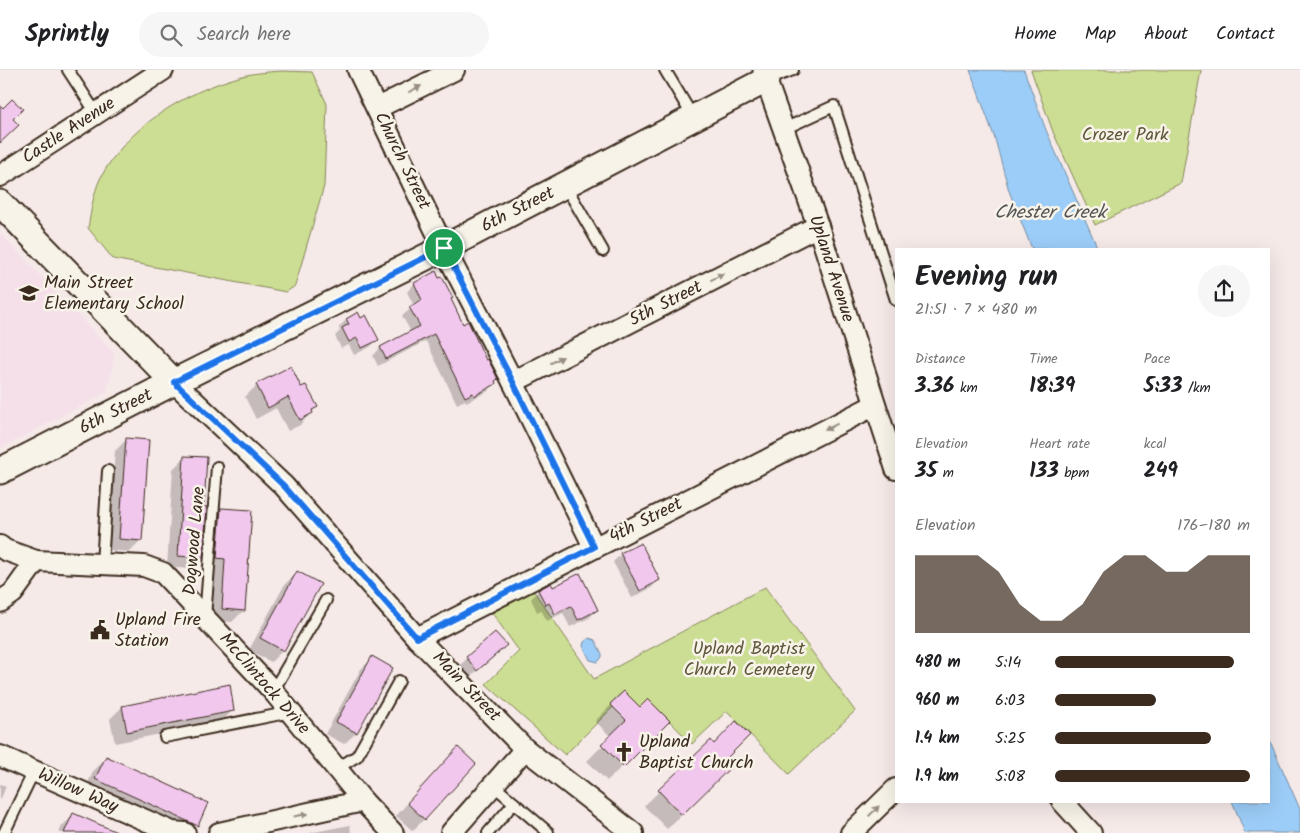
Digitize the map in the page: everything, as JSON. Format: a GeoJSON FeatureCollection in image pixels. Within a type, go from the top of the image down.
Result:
{"type":"FeatureCollection","features":[{"type":"Feature","properties":{"kind":"street","name":"Castle Avenue"},"geometry":{"type":"LineString","coordinates":[[0,176],[163,70]]}},
{"type":"Feature","properties":{"kind":"street","name":"Church Street"},"geometry":{"type":"LineString","coordinates":[[358,70],[444,248],[513,382],[594,547]]}},
{"type":"Feature","properties":{"kind":"street"},"geometry":{"type":"LineString","coordinates":[[377,108],[454,70]]}},
{"type":"Feature","properties":{"kind":"street","name":"6th Street"},"geometry":{"type":"LineString","coordinates":[[0,471],[444,248],[694,118],[766,75]]}},
{"type":"Feature","properties":{"kind":"street","name":"Upland Avenue"},"geometry":{"type":"LineString","coordinates":[[766,75],[818,226],[895,466]]}},
{"type":"Feature","properties":{"kind":"street","name":"Main Street"},"geometry":{"type":"LineString","coordinates":[[0,203],[174,382],[284,486],[417,638],[526,749],[634,833]]}},
{"type":"Feature","properties":{"kind":"street","name":"5th Street"},"geometry":{"type":"LineString","coordinates":[[513,382],[818,226]]}},
{"type":"Feature","properties":{"kind":"street","name":"4th Street"},"geometry":{"type":"LineString","coordinates":[[417,638],[874,405]]}},
{"type":"Feature","properties":{"kind":"street","name":"McClintock Drive"},"geometry":{"type":"LineString","coordinates":[[0,546],[5,550],[36,561],[144,566],[158,570],[170,578],[273,691],[363,801],[394,833]]}},
{"type":"Feature","properties":{"kind":"street"},"geometry":{"type":"LineString","coordinates":[[0,602],[13,593],[36,561]]}},
{"type":"Feature","properties":{"kind":"street"},"geometry":{"type":"LineString","coordinates":[[451,833],[526,749]]}},
{"type":"Feature","properties":{"kind":"street","name":"Willow Way"},"geometry":{"type":"LineString","coordinates":[[0,756],[172,832],[185,833]]}},
{"type":"Feature","properties":{"kind":"street"},"geometry":{"type":"LineString","coordinates":[[851,833],[895,790]]}},
{"type":"Feature","properties":{"kind":"street"},"geometry":{"type":"LineString","coordinates":[[219,833],[363,801]]}},
{"type":"Feature","properties":{"kind":"street"},"geometry":{"type":"LineString","coordinates":[[1064,803],[1091,833]]}},
{"type":"Feature","properties":{"kind":"lane"},"geometry":{"type":"LineString","coordinates":[[68,70],[96,113]]}},
{"type":"Feature","properties":{"kind":"lane"},"geometry":{"type":"LineString","coordinates":[[665,70],[694,118]]}},
{"type":"Feature","properties":{"kind":"lane"},"geometry":{"type":"LineString","coordinates":[[766,75],[793,70]]}},
{"type":"Feature","properties":{"kind":"lane"},"geometry":{"type":"LineString","coordinates":[[784,129],[834,106],[895,297]]}},
{"type":"Feature","properties":{"kind":"lane"},"geometry":{"type":"LineString","coordinates":[[565,185],[603,251]]}},
{"type":"Feature","properties":{"kind":"lane","name":"Dogwood Lane"},"geometry":{"type":"LineString","coordinates":[[205,617],[217,467]]}},
{"type":"Feature","properties":{"kind":"lane"},"geometry":{"type":"LineString","coordinates":[[102,564],[108,471]]}},
{"type":"Feature","properties":{"kind":"lane"},"geometry":{"type":"LineString","coordinates":[[273,691],[326,600]]}},
{"type":"Feature","properties":{"kind":"lane"},"geometry":{"type":"LineString","coordinates":[[336,768],[357,756],[400,680]]}},
{"type":"Feature","properties":{"kind":"lane"},"geometry":{"type":"LineString","coordinates":[[165,737],[291,712]]}},
{"type":"Feature","properties":{"kind":"lane"},"geometry":{"type":"LineString","coordinates":[[4,833],[34,771]]}},
{"type":"Feature","properties":{"kind":"lane"},"geometry":{"type":"LineString","coordinates":[[493,785],[548,833]]}},
{"type":"Feature","properties":{"kind":"lane"},"geometry":{"type":"LineString","coordinates":[[488,833],[514,803]]}},
{"type":"Feature","properties":{"kind":"shaded area","name":"Main Street Elementary School"},"geometry":{"type":"Polygon","coordinates":[[[0,233],[115,354],[107,392],[0,449],[0,233]]]}},
{"type":"Feature","properties":{"kind":"green space","name":"Crozer Park"},"geometry":{"type":"Polygon","coordinates":[[[1031,70],[1201,70],[1181,183],[1095,225],[1053,132],[1031,70]]]}},
{"type":"Feature","properties":{"kind":"green space"},"geometry":{"type":"Polygon","coordinates":[[[281,71],[312,72],[327,104],[324,186],[295,286],[286,292],[113,259],[88,228],[94,197],[100,179],[111,161],[125,144],[159,114],[198,92],[244,76],[281,71]]]}},
{"type":"Feature","properties":{"kind":"green space","name":"Upland Baptist Church Cemetery"},"geometry":{"type":"Polygon","coordinates":[[[765,587],[855,711],[789,774],[727,711],[692,744],[648,699],[640,707],[624,691],[610,704],[613,707],[565,755],[486,684],[519,651],[492,613],[533,590],[594,679],[765,587]]]}},
{"type":"Feature","properties":{"kind":"water","name":"Chester Creek"},"geometry":{"type":"Polygon","coordinates":[[[970,70],[1024,70],[1046,130],[1098,248],[1032,248],[1009,191],[995,139],[970,70]]]}},
{"type":"Feature","properties":{"kind":"water"},"geometry":{"type":"Polygon","coordinates":[[[589,638],[595,640],[602,654],[598,662],[590,660],[583,646],[584,642],[589,638]]]}},
{"type":"Feature","properties":{"kind":"water"},"geometry":{"type":"Polygon","coordinates":[[[1270,741],[1300,809],[1300,833],[1245,833],[1233,803],[1270,803],[1270,741]]]}},
{"type":"Feature","properties":{"kind":"building"},"geometry":{"type":"Polygon","coordinates":[[[12,99],[23,109],[13,119],[19,125],[0,143],[0,105],[3,108],[12,99]]]}},
{"type":"Feature","properties":{"kind":"building"},"geometry":{"type":"Polygon","coordinates":[[[436,271],[439,278],[442,277],[453,298],[451,299],[463,324],[468,321],[486,360],[488,359],[498,379],[495,381],[496,384],[474,396],[473,393],[465,397],[434,334],[386,359],[380,347],[420,326],[409,307],[422,300],[414,283],[436,271]]]}},
{"type":"Feature","properties":{"kind":"building"},"geometry":{"type":"Polygon","coordinates":[[[358,312],[361,318],[366,315],[379,340],[362,348],[357,338],[349,342],[342,328],[349,324],[346,319],[358,312]]]}},
{"type":"Feature","properties":{"kind":"building"},"geometry":{"type":"Polygon","coordinates":[[[291,366],[301,387],[306,385],[318,407],[312,410],[313,413],[300,420],[288,397],[268,408],[256,384],[291,366]]]}},
{"type":"Feature","properties":{"kind":"building"},"geometry":{"type":"Polygon","coordinates":[[[126,438],[149,440],[142,541],[119,539],[126,438]]]}},
{"type":"Feature","properties":{"kind":"building"},"geometry":{"type":"Polygon","coordinates":[[[184,456],[207,457],[204,507],[207,507],[203,558],[178,556],[184,456]]]}},
{"type":"Feature","properties":{"kind":"building"},"geometry":{"type":"Polygon","coordinates":[[[221,508],[252,510],[245,611],[222,609],[225,559],[217,558],[221,508]]]}},
{"type":"Feature","properties":{"kind":"building"},"geometry":{"type":"Polygon","coordinates":[[[641,543],[660,580],[640,591],[620,553],[641,543]]]}},
{"type":"Feature","properties":{"kind":"building"},"geometry":{"type":"Polygon","coordinates":[[[297,571],[321,584],[284,651],[260,638],[297,571]]]}},
{"type":"Feature","properties":{"kind":"building"},"geometry":{"type":"Polygon","coordinates":[[[580,573],[598,610],[578,620],[571,606],[555,614],[549,603],[546,605],[538,590],[551,583],[553,587],[580,573]]]}},
{"type":"Feature","properties":{"kind":"building"},"geometry":{"type":"Polygon","coordinates":[[[495,632],[507,645],[477,671],[466,657],[495,632]]]}},
{"type":"Feature","properties":{"kind":"building"},"geometry":{"type":"Polygon","coordinates":[[[372,656],[393,668],[357,733],[336,722],[372,656]]]}},
{"type":"Feature","properties":{"kind":"building"},"geometry":{"type":"Polygon","coordinates":[[[230,684],[234,711],[127,732],[122,706],[230,684]]]}},
{"type":"Feature","properties":{"kind":"building"},"geometry":{"type":"Polygon","coordinates":[[[624,691],[640,707],[648,699],[670,721],[624,767],[601,744],[626,720],[610,704],[624,691]]]}},
{"type":"Feature","properties":{"kind":"building"},"geometry":{"type":"Polygon","coordinates":[[[736,721],[750,735],[728,757],[734,764],[682,815],[658,790],[711,740],[714,744],[736,721]]]}},
{"type":"Feature","properties":{"kind":"building"},"geometry":{"type":"Polygon","coordinates":[[[458,747],[476,764],[425,820],[407,803],[458,747]]]}},
{"type":"Feature","properties":{"kind":"building"},"geometry":{"type":"Polygon","coordinates":[[[106,756],[208,803],[198,826],[95,779],[106,756]]]}},
{"type":"Feature","properties":{"kind":"building"},"geometry":{"type":"Polygon","coordinates":[[[73,813],[119,833],[64,833],[73,813]]]}},
{"type":"Feature","properties":{"kind":"place","name":"Main Street Elementary School"},"geometry":{"type":"Point","coordinates":[29,293]}},
{"type":"Feature","properties":{"kind":"place","name":"Upland Fire Station"},"geometry":{"type":"Point","coordinates":[100,630]}},
{"type":"Feature","properties":{"kind":"place","name":"Upland Baptist Church"},"geometry":{"type":"Point","coordinates":[624,752]}},
{"type":"Feature","properties":{"kind":"route"},"geometry":{"type":"LineString","coordinates":[[444,248],[513,382],[594,547],[417,638],[284,486],[174,382],[444,248]]}}]}
